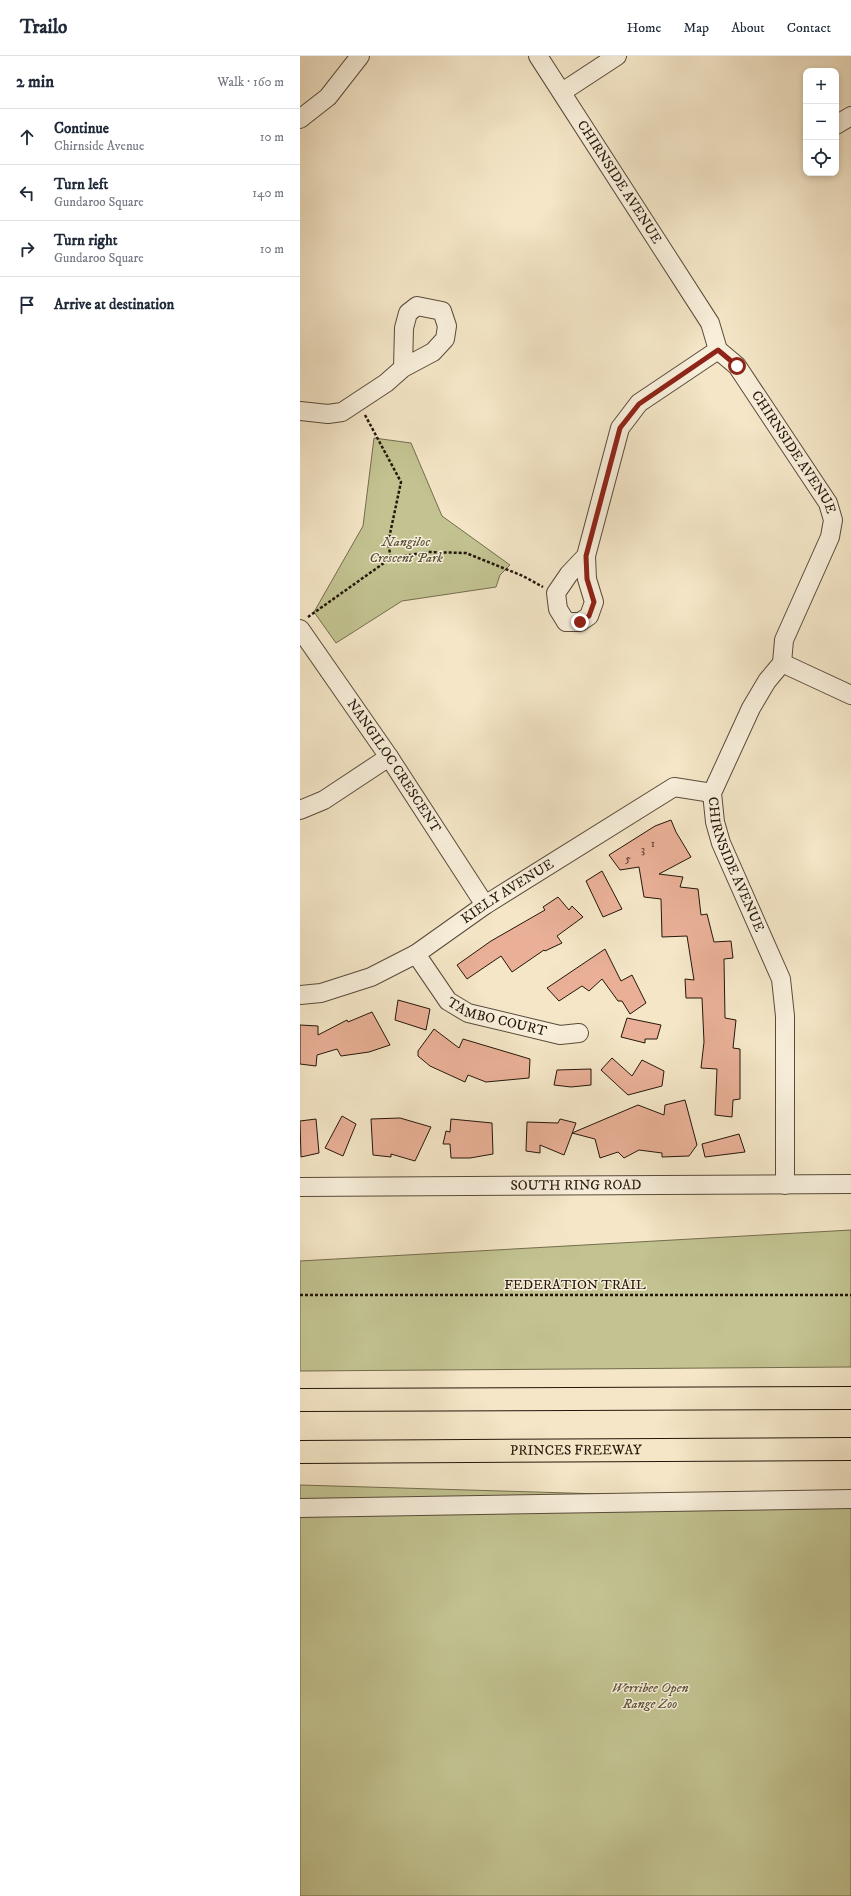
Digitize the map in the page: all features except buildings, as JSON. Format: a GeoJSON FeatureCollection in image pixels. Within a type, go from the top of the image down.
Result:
{"type":"FeatureCollection","features":[{"type":"Feature","properties":{"kind":"highway"},"geometry":{"type":"LineString","coordinates":[[300,1400],[851,1398]]}},
{"type":"Feature","properties":{"kind":"highway","name":"PRINCES FREEWAY"},"geometry":{"type":"LineString","coordinates":[[300,1452],[851,1449]]}},
{"type":"Feature","properties":{"kind":"street"},"geometry":{"type":"LineString","coordinates":[[300,119],[328,97],[360,56]]}},
{"type":"Feature","properties":{"kind":"street","name":"CHIRNSIDE AVENUE"},"geometry":{"type":"LineString","coordinates":[[538,56],[710,323],[718,350],[737,366],[828,503],[832,520],[830,537],[784,640],[782,663],[767,681],[752,708],[712,793],[715,822],[721,843],[781,979],[785,1016],[785,1185]]}},
{"type":"Feature","properties":{"kind":"street"},"geometry":{"type":"LineString","coordinates":[[562,92],[617,56]]}},
{"type":"Feature","properties":{"kind":"street"},"geometry":{"type":"LineString","coordinates":[[839,124],[851,116]]}},
{"type":"Feature","properties":{"kind":"street"},"geometry":{"type":"LineString","coordinates":[[586,556],[569,574],[556,593],[558,609],[566,622],[580,622],[589,616],[594,602],[587,579],[586,556],[620,428],[639,404],[718,350]]}},
{"type":"Feature","properties":{"kind":"street"},"geometry":{"type":"LineString","coordinates":[[300,411],[328,414],[342,412],[386,383],[403,368]]}},
{"type":"Feature","properties":{"kind":"street","name":"NANGILOC CRESCENT"},"geometry":{"type":"LineString","coordinates":[[303,624],[485,905]]}},
{"type":"Feature","properties":{"kind":"street"},"geometry":{"type":"LineString","coordinates":[[782,663],[851,695]]}},
{"type":"Feature","properties":{"kind":"street"},"geometry":{"type":"LineString","coordinates":[[300,810],[324,800],[389,757]]}},
{"type":"Feature","properties":{"kind":"street","name":"KIELY AVENUE"},"geometry":{"type":"LineString","coordinates":[[300,995],[321,993],[371,977],[416,954],[485,905],[674,787],[712,793]]}},
{"type":"Feature","properties":{"kind":"street","name":"TAMBO COURT"},"geometry":{"type":"LineString","coordinates":[[416,954],[448,1001],[468,1013],[560,1035],[579,1033]]}},
{"type":"Feature","properties":{"kind":"street","name":"SOUTH RING ROAD"},"geometry":{"type":"LineString","coordinates":[[300,1187],[851,1184]]}},
{"type":"Feature","properties":{"kind":"street"},"geometry":{"type":"LineString","coordinates":[[300,1508],[851,1499]]}},
{"type":"Feature","properties":{"kind":"path"},"geometry":{"type":"LineString","coordinates":[[358,402],[401,482],[388,543],[392,558]]}},
{"type":"Feature","properties":{"kind":"path"},"geometry":{"type":"LineString","coordinates":[[303,624],[392,558],[428,552],[466,553],[524,576],[556,593]]}},
{"type":"Feature","properties":{"kind":"path","name":"FEDERATION TRAIL"},"geometry":{"type":"LineString","coordinates":[[300,1295],[851,1295]]}},
{"type":"Feature","properties":{"kind":"green space","name":"Nangiloc Crescent Park"},"geometry":{"type":"Polygon","coordinates":[[[374,438],[411,443],[442,516],[510,565],[500,575],[496,587],[402,601],[336,643],[314,612],[363,526],[374,438]]]}},
{"type":"Feature","properties":{"kind":"green space"},"geometry":{"type":"Polygon","coordinates":[[[851,1230],[851,1367],[300,1371],[300,1261],[851,1230]]]}},
{"type":"Feature","properties":{"kind":"green space","name":"Werribee Open Range Zoo"},"geometry":{"type":"Polygon","coordinates":[[[300,1485],[669,1496],[851,1493],[851,1896],[300,1896],[300,1485]]]}},
{"type":"Feature","properties":{"kind":"route"},"geometry":{"type":"LineString","coordinates":[[580,622],[589,616],[594,602],[587,579],[586,556],[620,428],[639,404],[718,350],[737,366]]}}]}
